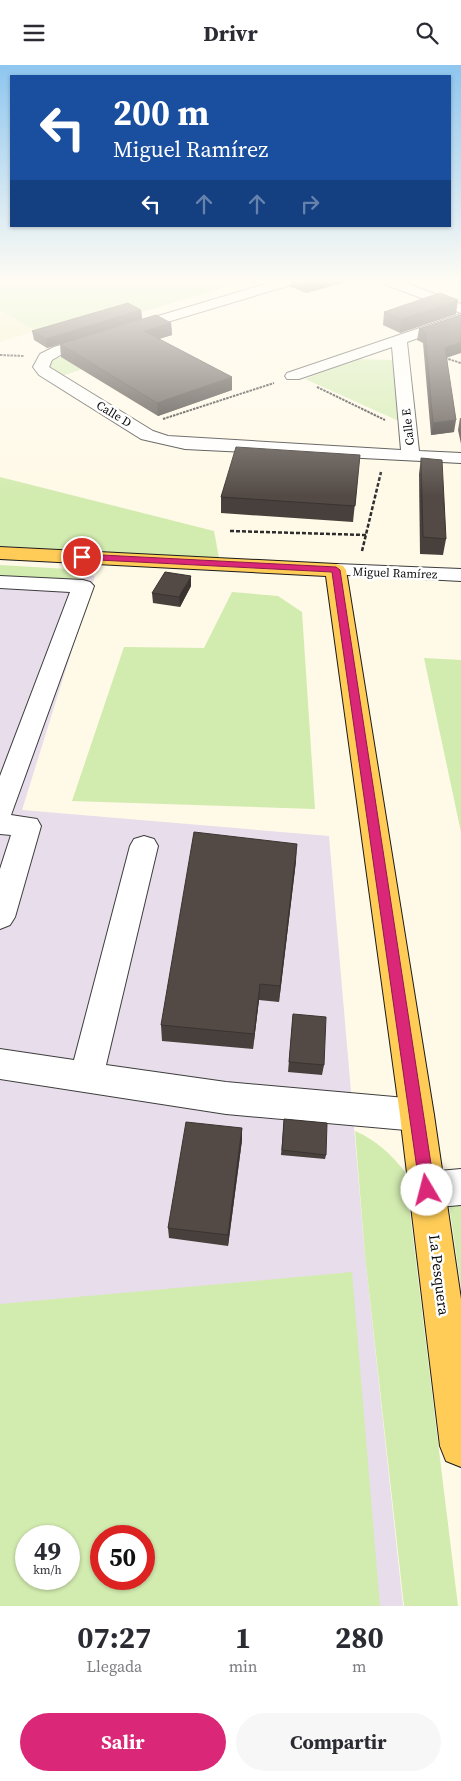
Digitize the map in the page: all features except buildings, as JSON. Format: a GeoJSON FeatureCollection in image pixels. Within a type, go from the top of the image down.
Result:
{"type":"FeatureCollection","features":[{"type":"Feature","properties":{"kind":"main road","name":"Miguel Ramírez"},"geometry":{"type":"LineString","coordinates":[[0,553],[346,571]]}},
{"type":"Feature","properties":{"kind":"main road","name":"La Pesquera"},"geometry":{"type":"LineString","coordinates":[[346,571],[417,1115],[444,1188],[461,1446]]}},
{"type":"Feature","properties":{"kind":"street","name":"Calle D"},"geometry":{"type":"LineString","coordinates":[[54,353],[41,361],[41,367],[45,372],[136,427],[165,441],[185,445],[461,458]]}},
{"type":"Feature","properties":{"kind":"street"},"geometry":{"type":"LineString","coordinates":[[293,376],[358,353]]}},
{"type":"Feature","properties":{"kind":"street","name":"Calle E"},"geometry":{"type":"LineString","coordinates":[[401,353],[411,456]]}},
{"type":"Feature","properties":{"kind":"street"},"geometry":{"type":"LineString","coordinates":[[352,355],[401,357]]}},
{"type":"Feature","properties":{"kind":"street","name":"Miguel Ramírez"},"geometry":{"type":"LineString","coordinates":[[346,571],[461,575]]}},
{"type":"Feature","properties":{"kind":"street"},"geometry":{"type":"LineString","coordinates":[[0,582],[83,586],[0,811]]}},
{"type":"Feature","properties":{"kind":"street"},"geometry":{"type":"LineString","coordinates":[[0,824],[27,826],[0,917]]}},
{"type":"Feature","properties":{"kind":"street"},"geometry":{"type":"LineString","coordinates":[[86,1077],[144,846]]}},
{"type":"Feature","properties":{"kind":"street"},"geometry":{"type":"LineString","coordinates":[[0,1064],[226,1098],[417,1115]]}},
{"type":"Feature","properties":{"kind":"path"},"geometry":{"type":"LineString","coordinates":[[431,353],[461,363]]}},
{"type":"Feature","properties":{"kind":"path"},"geometry":{"type":"LineString","coordinates":[[136,427],[293,376],[409,431]]}},
{"type":"Feature","properties":{"kind":"path"},"geometry":{"type":"LineString","coordinates":[[346,571],[366,535],[386,454]]}},
{"type":"Feature","properties":{"kind":"path"},"geometry":{"type":"LineString","coordinates":[[230,531],[366,535]]}},
{"type":"Feature","properties":{"kind":"shaded area"},"geometry":{"type":"Polygon","coordinates":[[[0,571],[95,576],[22,810],[329,836],[365,1255],[403,1606],[0,1606],[0,571]]]}},
{"type":"Feature","properties":{"kind":"green space"},"geometry":{"type":"Polygon","coordinates":[[[69,353],[109,360],[62,376],[47,366],[50,361],[69,353]]]}},
{"type":"Feature","properties":{"kind":"green space"},"geometry":{"type":"Polygon","coordinates":[[[356,359],[392,360],[401,422],[305,379],[356,359]]]}},
{"type":"Feature","properties":{"kind":"green space"},"geometry":{"type":"Polygon","coordinates":[[[0,477],[214,531],[219,558],[0,546],[0,477]]]}},
{"type":"Feature","properties":{"kind":"green space"},"geometry":{"type":"Polygon","coordinates":[[[0,565],[85,570],[79,579],[74,580],[0,576],[0,565]]]}},
{"type":"Feature","properties":{"kind":"green space"},"geometry":{"type":"Polygon","coordinates":[[[232,592],[278,596],[302,612],[315,809],[72,801],[124,647],[204,648],[232,592]]]}},
{"type":"Feature","properties":{"kind":"green space"},"geometry":{"type":"Polygon","coordinates":[[[424,658],[461,660],[461,832],[424,658]]]}},
{"type":"Feature","properties":{"kind":"green space"},"geometry":{"type":"Polygon","coordinates":[[[355,1131],[383,1148],[405,1172],[458,1606],[404,1606],[365,1255],[355,1131]]]}},
{"type":"Feature","properties":{"kind":"green space"},"geometry":{"type":"Polygon","coordinates":[[[448,1197],[461,1197],[461,1288],[448,1197]]]}},
{"type":"Feature","properties":{"kind":"green space"},"geometry":{"type":"Polygon","coordinates":[[[352,1272],[380,1606],[0,1606],[0,1304],[352,1272]]]}},
{"type":"Feature","properties":{"kind":"route"},"geometry":{"type":"LineString","coordinates":[[82,557],[336,570],[427,1190]]}}]}
